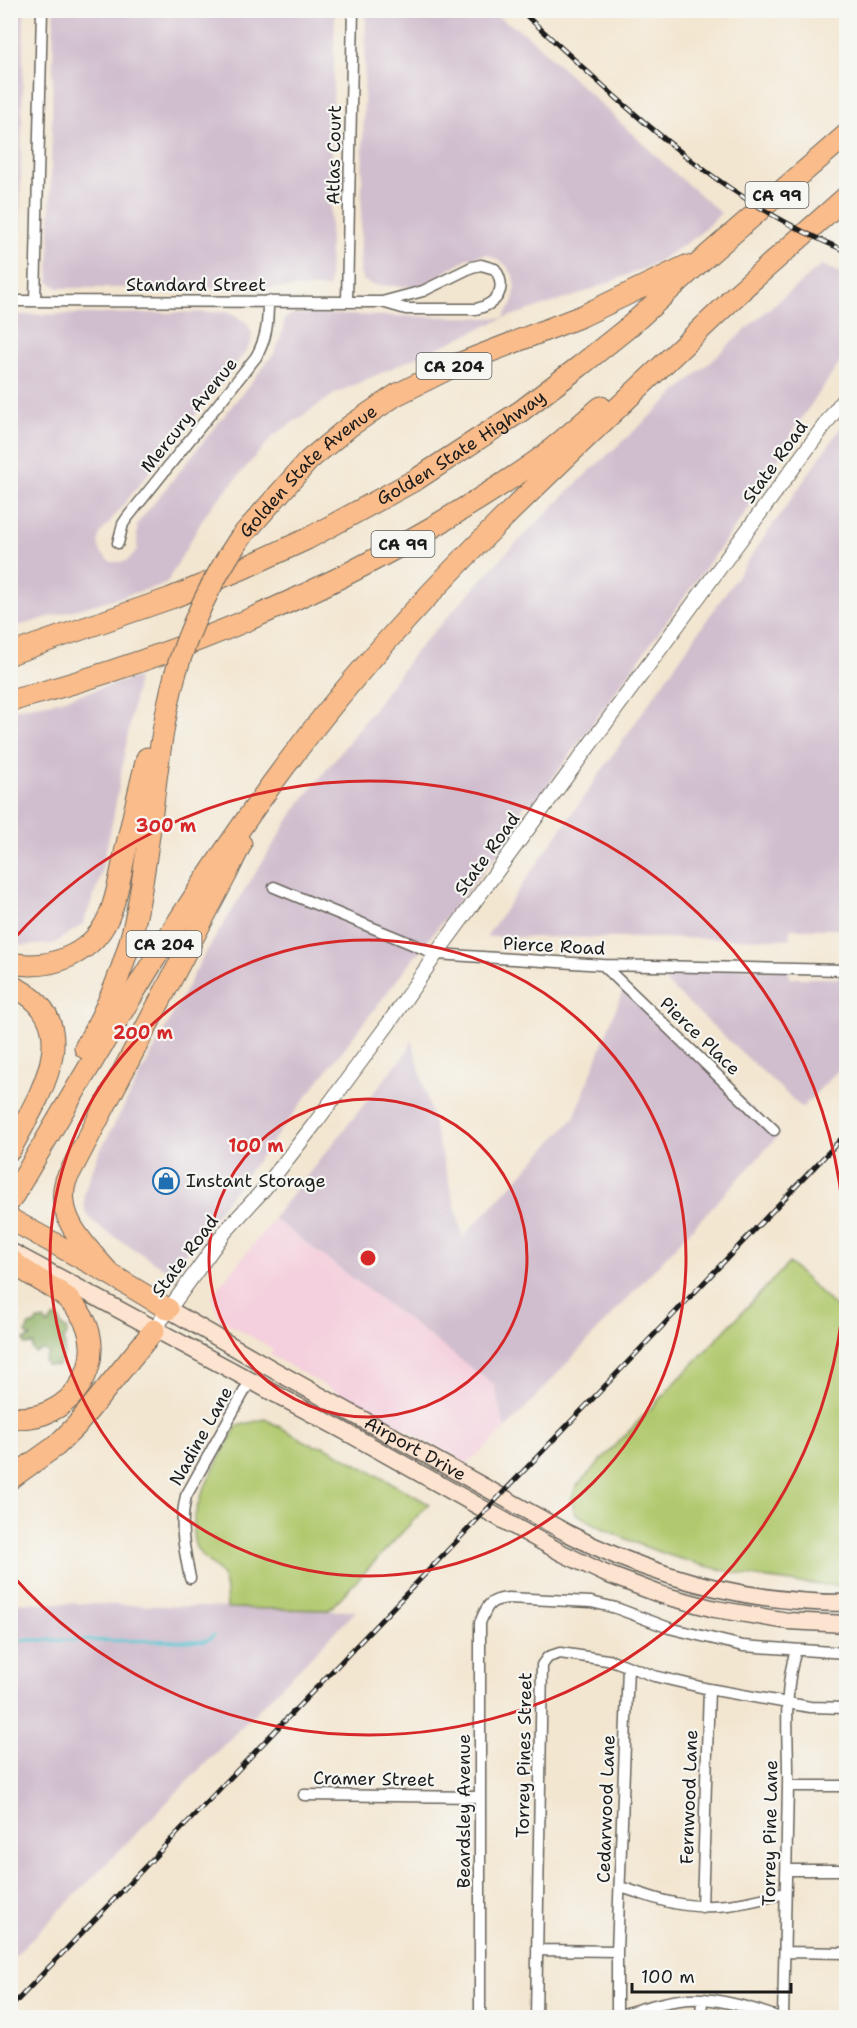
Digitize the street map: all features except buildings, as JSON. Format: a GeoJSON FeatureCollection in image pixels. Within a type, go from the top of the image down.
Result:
{"type":"FeatureCollection","features":[{"type":"Feature","properties":{"kind":"highway","name":"Golden State Highway"},"geometry":{"type":"LineString","coordinates":[[10,654],[171,598],[262,560],[374,504],[444,462],[521,411],[630,326],[846,135]]}},
{"type":"Feature","properties":{"kind":"highway","name":"CA 99"},"geometry":{"type":"LineString","coordinates":[[10,701],[69,686],[150,659],[255,618],[324,586],[413,538],[499,486],[541,457],[742,290],[846,197]]}},
{"type":"Feature","properties":{"kind":"highway","name":"Golden State Avenue"},"geometry":{"type":"LineString","coordinates":[[174,675],[186,640],[213,580],[240,538],[309,460],[351,426],[396,395],[458,364],[582,316],[708,255]]}},
{"type":"Feature","properties":{"kind":"highway","name":"CA 204"},"geometry":{"type":"LineString","coordinates":[[13,1193],[201,885],[262,796],[340,696],[427,598],[512,509],[742,290]]}},
{"type":"Feature","properties":{"kind":"highway","name":"CA 204"},"geometry":{"type":"LineString","coordinates":[[13,1193],[107,1005],[124,962],[141,894],[162,733],[174,675]]}},
{"type":"Feature","properties":{"kind":"highway"},"geometry":{"type":"LineString","coordinates":[[10,963],[37,966],[62,961],[88,945],[106,922],[115,900],[156,720],[174,675]]}},
{"type":"Feature","properties":{"kind":"highway"},"geometry":{"type":"LineString","coordinates":[[110,1274],[68,1220],[63,1206],[64,1186],[226,875],[262,796]]}},
{"type":"Feature","properties":{"kind":"highway"},"geometry":{"type":"LineString","coordinates":[[10,985],[28,995],[42,1011],[48,1022],[54,1044],[52,1063],[46,1081],[10,1150]]}},
{"type":"Feature","properties":{"kind":"highway","name":"Airport Drive"},"geometry":{"type":"LineString","coordinates":[[10,1219],[168,1309]]}},
{"type":"Feature","properties":{"kind":"highway"},"geometry":{"type":"LineString","coordinates":[[10,1259],[21,1269],[71,1302],[85,1322],[90,1346],[87,1372],[68,1402],[49,1414],[10,1417]]}},
{"type":"Feature","properties":{"kind":"highway"},"geometry":{"type":"LineString","coordinates":[[10,1479],[34,1464],[76,1426],[154,1330]]}},
{"type":"Feature","properties":{"kind":"main road","name":"Airport Drive"},"geometry":{"type":"LineString","coordinates":[[10,1251],[346,1432],[562,1553],[623,1581],[681,1601],[742,1614],[788,1621],[846,1624]]}},
{"type":"Feature","properties":{"kind":"main road","name":"Airport Drive"},"geometry":{"type":"LineString","coordinates":[[168,1309],[476,1483],[614,1556],[665,1575],[722,1590],[791,1601],[846,1603]]}},
{"type":"Feature","properties":{"kind":"street"},"geometry":{"type":"LineString","coordinates":[[35,301],[42,10]]}},
{"type":"Feature","properties":{"kind":"street","name":"Atlas Court"},"geometry":{"type":"LineString","coordinates":[[347,301],[353,10]]}},
{"type":"Feature","properties":{"kind":"street","name":"Standard Street"},"geometry":{"type":"LineString","coordinates":[[10,301],[347,301],[382,302],[406,309],[476,309],[488,306],[495,301],[499,295],[501,281],[495,269],[481,265],[472,267],[423,291],[382,302]]}},
{"type":"Feature","properties":{"kind":"street","name":"Mercury Avenue"},"geometry":{"type":"LineString","coordinates":[[118,543],[127,518],[256,357],[268,329],[268,301]]}},
{"type":"Feature","properties":{"kind":"street","name":"State Road"},"geometry":{"type":"LineString","coordinates":[[154,1330],[224,1233],[264,1189],[316,1122],[389,1023],[436,954],[846,396]]}},
{"type":"Feature","properties":{"kind":"street","name":"Pierce Road"},"geometry":{"type":"LineString","coordinates":[[274,887],[436,954],[603,965],[846,970]]}},
{"type":"Feature","properties":{"kind":"street","name":"Pierce Place"},"geometry":{"type":"LineString","coordinates":[[603,965],[774,1130]]}},
{"type":"Feature","properties":{"kind":"street","name":"Nadine Lane"},"geometry":{"type":"LineString","coordinates":[[190,1578],[182,1534],[182,1513],[186,1496],[250,1381]]}},
{"type":"Feature","properties":{"kind":"street","name":"Beardsley Avenue"},"geometry":{"type":"LineString","coordinates":[[480,2018],[480,1623],[487,1606],[494,1600],[508,1598],[591,1602],[616,1608],[669,1628],[711,1639],[743,1646],[796,1650]]}},
{"type":"Feature","properties":{"kind":"street"},"geometry":{"type":"LineString","coordinates":[[796,1650],[846,1653]]}},
{"type":"Feature","properties":{"kind":"street","name":"Torrey Pine Lane"},"geometry":{"type":"LineString","coordinates":[[781,2018],[787,1869],[788,1703],[796,1650]]}},
{"type":"Feature","properties":{"kind":"street","name":"Torrey Pines Street"},"geometry":{"type":"LineString","coordinates":[[536,2018],[542,1665],[548,1657],[560,1653],[614,1661],[681,1683],[709,1689],[810,1707],[846,1708]]}},
{"type":"Feature","properties":{"kind":"street","name":"Cedarwood Lane"},"geometry":{"type":"LineString","coordinates":[[617,2017],[617,1951],[628,1667]]}},
{"type":"Feature","properties":{"kind":"street","name":"Fernwood Lane"},"geometry":{"type":"LineString","coordinates":[[702,1907],[709,1689]]}},
{"type":"Feature","properties":{"kind":"street"},"geometry":{"type":"LineString","coordinates":[[788,1786],[846,1786]]}},
{"type":"Feature","properties":{"kind":"street","name":"Cramer Street"},"geometry":{"type":"LineString","coordinates":[[304,1795],[480,1797]]}},
{"type":"Feature","properties":{"kind":"street"},"geometry":{"type":"LineString","coordinates":[[787,1869],[846,1870]]}},
{"type":"Feature","properties":{"kind":"street"},"geometry":{"type":"LineString","coordinates":[[620,1887],[674,1903],[702,1907],[751,1902],[785,1893]]}},
{"type":"Feature","properties":{"kind":"street"},"geometry":{"type":"LineString","coordinates":[[537,1950],[617,1951]]}},
{"type":"Feature","properties":{"kind":"street"},"geometry":{"type":"LineString","coordinates":[[785,1952],[846,1953]]}},
{"type":"Feature","properties":{"kind":"street"},"geometry":{"type":"LineString","coordinates":[[701,2018],[702,1999]]}},
{"type":"Feature","properties":{"kind":"street"},"geometry":{"type":"LineString","coordinates":[[617,2017],[647,2007],[702,1999],[731,2004],[781,2018]]}},
{"type":"Feature","properties":{"kind":"shaded area"},"geometry":{"type":"Polygon","coordinates":[[[11,10],[24,11],[19,278],[18,283],[13,286],[10,286],[11,10]]]}},
{"type":"Feature","properties":{"kind":"shaded area"},"geometry":{"type":"Polygon","coordinates":[[[54,11],[335,11],[329,288],[58,288],[49,282],[54,11]]]}},
{"type":"Feature","properties":{"kind":"shaded area"},"geometry":{"type":"Polygon","coordinates":[[[366,11],[489,11],[527,35],[671,170],[721,213],[696,237],[652,265],[575,296],[504,318],[336,393],[273,436],[207,512],[166,584],[11,628],[11,315],[230,312],[247,323],[252,333],[247,350],[100,534],[98,542],[101,553],[111,562],[120,562],[127,561],[137,550],[137,524],[273,355],[280,341],[285,318],[293,314],[503,318],[513,303],[515,290],[513,275],[505,264],[487,254],[468,258],[422,286],[372,285],[364,281],[360,273],[366,11]]]}},
{"type":"Feature","properties":{"kind":"shaded area"},"geometry":{"type":"Polygon","coordinates":[[[822,265],[846,276],[846,354],[795,428],[759,494],[535,803],[525,805],[513,822],[514,833],[427,941],[175,1267],[168,1271],[96,1225],[85,1212],[84,1193],[97,1157],[203,957],[294,811],[416,651],[507,552],[581,479],[765,312],[822,265]]]}},
{"type":"Feature","properties":{"kind":"shaded area"},"geometry":{"type":"Polygon","coordinates":[[[846,420],[846,929],[790,929],[790,939],[486,937],[846,420]]]}},
{"type":"Feature","properties":{"kind":"shaded area"},"geometry":{"type":"Polygon","coordinates":[[[138,677],[113,819],[99,882],[83,924],[53,944],[11,946],[10,710],[58,701],[138,677]]]}},
{"type":"Feature","properties":{"kind":"shaded area"},"geometry":{"type":"Polygon","coordinates":[[[649,967],[789,968],[790,978],[846,978],[846,1062],[802,1108],[649,967]]]}},
{"type":"Feature","properties":{"kind":"shaded area"},"geometry":{"type":"Polygon","coordinates":[[[623,990],[780,1134],[505,1430],[494,1385],[273,1218],[408,1050],[412,1040],[463,1237],[574,1118],[623,990]]]}},
{"type":"Feature","properties":{"kind":"shaded area"},"geometry":{"type":"Polygon","coordinates":[[[274,1219],[494,1385],[505,1430],[467,1464],[270,1355],[273,1349],[220,1319],[212,1295],[274,1219]]]}},
{"type":"Feature","properties":{"kind":"shaded area"},"geometry":{"type":"Polygon","coordinates":[[[10,1602],[356,1611],[11,1960],[10,1602]]]}},
{"type":"Feature","properties":{"kind":"green space"},"geometry":{"type":"Polygon","coordinates":[[[789,1263],[846,1317],[846,1569],[843,1570],[842,1586],[773,1580],[704,1566],[638,1544],[575,1513],[571,1499],[576,1487],[789,1263]]]}},
{"type":"Feature","properties":{"kind":"green space"},"geometry":{"type":"Polygon","coordinates":[[[54,1317],[59,1318],[61,1325],[67,1330],[67,1336],[63,1340],[65,1350],[58,1366],[46,1365],[44,1361],[49,1352],[41,1350],[35,1353],[32,1349],[33,1344],[25,1345],[24,1340],[31,1337],[26,1334],[28,1326],[35,1324],[38,1320],[44,1320],[48,1325],[54,1317]]]}},
{"type":"Feature","properties":{"kind":"green space"},"geometry":{"type":"Polygon","coordinates":[[[265,1419],[314,1446],[324,1446],[429,1504],[329,1610],[227,1608],[224,1579],[197,1549],[193,1536],[194,1520],[205,1486],[237,1426],[265,1419]]]}},
{"type":"Feature","properties":{"kind":"waterway"},"geometry":{"type":"LineString","coordinates":[[10,1640],[205,1641],[214,1635]]}},
{"type":"Feature","properties":{"kind":"railway"},"geometry":{"type":"LineString","coordinates":[[520,10],[672,146],[712,176],[754,204],[846,251]]}},
{"type":"Feature","properties":{"kind":"railway"},"geometry":{"type":"LineString","coordinates":[[10,2008],[846,1134]]}},
{"type":"Feature","properties":{"kind":"place","name":"Instant Storage"},"geometry":{"type":"Point","coordinates":[166,1181]}}]}
